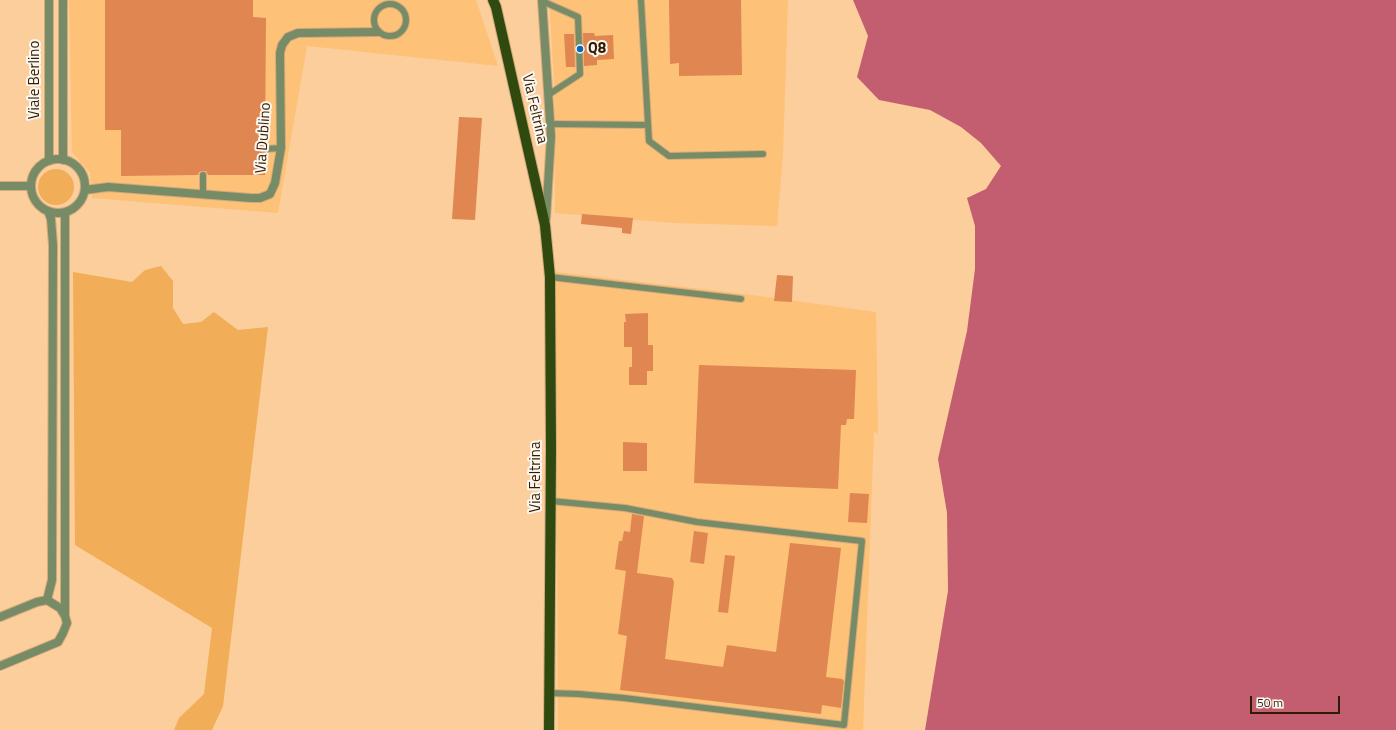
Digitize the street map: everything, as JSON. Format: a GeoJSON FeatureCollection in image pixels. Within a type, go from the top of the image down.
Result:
{"type":"FeatureCollection","features":[{"type":"Feature","properties":{"kind":"main road","name":"Via Feltrina"},"geometry":{"type":"LineString","coordinates":[[493,0],[546,225],[550,277],[551,501],[549,730]]}},
{"type":"Feature","properties":{"kind":"street","name":"Viale Berlino"},"geometry":{"type":"LineString","coordinates":[[49,0],[49,160]]}},
{"type":"Feature","properties":{"kind":"street","name":"Viale Berlino"},"geometry":{"type":"LineString","coordinates":[[63,0],[63,160]]}},
{"type":"Feature","properties":{"kind":"street","name":"Via Feltrina"},"geometry":{"type":"LineString","coordinates":[[542,0],[551,136],[546,225]]}},
{"type":"Feature","properties":{"kind":"street","name":"Via Dublino"},"geometry":{"type":"LineString","coordinates":[[84,190],[108,187],[260,198],[270,194],[275,184],[281,148],[280,53],[282,45],[288,37],[298,33],[378,32]]}},
{"type":"Feature","properties":{"kind":"street"},"geometry":{"type":"LineString","coordinates":[[49,160],[63,160],[74,164],[82,173],[84,178],[83,195],[78,204],[70,210],[65,212],[48,211],[36,201],[32,192],[32,181],[39,166],[49,160]]}},
{"type":"Feature","properties":{"kind":"street"},"geometry":{"type":"LineString","coordinates":[[0,186],[31,186]]}},
{"type":"Feature","properties":{"kind":"street"},"geometry":{"type":"LineString","coordinates":[[47,600],[52,580],[53,244],[51,219],[48,211]]}},
{"type":"Feature","properties":{"kind":"street"},"geometry":{"type":"LineString","coordinates":[[0,666],[58,642],[67,623],[65,616],[65,212]]}},
{"type":"Feature","properties":{"kind":"street"},"geometry":{"type":"LineString","coordinates":[[0,617],[37,602],[47,600],[60,608],[65,616]]}},
{"type":"Feature","properties":{"kind":"lane"},"geometry":{"type":"LineString","coordinates":[[542,0],[578,17],[580,74],[548,95]]}},
{"type":"Feature","properties":{"kind":"lane"},"geometry":{"type":"LineString","coordinates":[[641,0],[649,141],[669,156],[763,154]]}},
{"type":"Feature","properties":{"kind":"lane"},"geometry":{"type":"LineString","coordinates":[[390,2],[404,12],[406,22],[402,32],[393,37],[388,37],[378,32],[374,24],[374,15],[380,7],[390,2]]}},
{"type":"Feature","properties":{"kind":"lane"},"geometry":{"type":"LineString","coordinates":[[550,124],[648,125]]}},
{"type":"Feature","properties":{"kind":"lane"},"geometry":{"type":"LineString","coordinates":[[265,149],[281,148]]}},
{"type":"Feature","properties":{"kind":"lane"},"geometry":{"type":"LineString","coordinates":[[203,175],[203,194]]}},
{"type":"Feature","properties":{"kind":"lane"},"geometry":{"type":"LineString","coordinates":[[550,277],[741,299]]}},
{"type":"Feature","properties":{"kind":"lane"},"geometry":{"type":"LineString","coordinates":[[549,693],[624,698],[844,725],[862,541],[697,522],[625,508],[551,501]]}},
{"type":"Feature","properties":{"kind":"shaded area"},"geometry":{"type":"Polygon","coordinates":[[[69,0],[476,0],[498,66],[307,46],[278,213],[92,198],[90,173],[72,152],[69,0]]]}},
{"type":"Feature","properties":{"kind":"shaded area"},"geometry":{"type":"Polygon","coordinates":[[[549,0],[788,0],[783,154],[777,226],[675,223],[555,213],[554,80],[549,0]]]}},
{"type":"Feature","properties":{"kind":"shaded area"},"geometry":{"type":"Polygon","coordinates":[[[853,0],[1396,0],[1396,730],[925,730],[948,591],[947,513],[938,459],[967,331],[975,269],[975,226],[967,198],[986,189],[1001,166],[981,143],[961,127],[930,110],[879,100],[857,77],[868,36],[853,0]]]}},
{"type":"Feature","properties":{"kind":"shaded area"},"geometry":{"type":"Polygon","coordinates":[[[60,169],[69,174],[73,180],[73,194],[69,200],[60,205],[52,205],[43,200],[39,194],[38,183],[43,174],[49,170],[60,169]]]}},
{"type":"Feature","properties":{"kind":"shaded area"},"geometry":{"type":"Polygon","coordinates":[[[161,266],[173,281],[173,308],[183,324],[201,322],[214,312],[238,330],[268,327],[223,706],[212,730],[174,730],[179,718],[204,694],[212,628],[75,545],[73,272],[132,282],[145,270],[161,266]]]}},
{"type":"Feature","properties":{"kind":"shaded area"},"geometry":{"type":"Polygon","coordinates":[[[556,272],[744,294],[876,312],[878,435],[874,431],[863,730],[558,730],[556,272]]]}},
{"type":"Feature","properties":{"kind":"building"},"geometry":{"type":"Polygon","coordinates":[[[105,0],[253,0],[253,17],[266,18],[265,144],[261,149],[262,152],[265,153],[265,175],[208,175],[206,171],[203,171],[199,172],[198,175],[121,176],[121,130],[105,130],[105,0]]]}},
{"type":"Feature","properties":{"kind":"building"},"geometry":{"type":"Polygon","coordinates":[[[669,0],[741,0],[742,75],[679,76],[679,63],[670,64],[669,0]]]}},
{"type":"Feature","properties":{"kind":"building"},"geometry":{"type":"Polygon","coordinates":[[[583,33],[594,33],[595,36],[613,35],[614,59],[597,60],[597,65],[584,66],[583,33]]]}},
{"type":"Feature","properties":{"kind":"building"},"geometry":{"type":"Polygon","coordinates":[[[564,34],[574,34],[575,67],[566,67],[564,34]]]}},
{"type":"Feature","properties":{"kind":"building"},"geometry":{"type":"Polygon","coordinates":[[[459,117],[482,118],[475,220],[452,219],[459,117]]]}},
{"type":"Feature","properties":{"kind":"building"},"geometry":{"type":"Polygon","coordinates":[[[582,214],[633,218],[631,234],[622,233],[622,228],[581,224],[582,214]]]}},
{"type":"Feature","properties":{"kind":"building"},"geometry":{"type":"Polygon","coordinates":[[[777,275],[793,276],[792,302],[774,301],[777,275]]]}},
{"type":"Feature","properties":{"kind":"building"},"geometry":{"type":"Polygon","coordinates":[[[648,313],[648,345],[653,345],[653,371],[647,371],[647,385],[629,385],[629,367],[632,367],[632,347],[624,347],[624,322],[626,322],[625,314],[648,313]]]}},
{"type":"Feature","properties":{"kind":"building"},"geometry":{"type":"Polygon","coordinates":[[[699,365],[856,370],[854,419],[847,419],[846,425],[841,425],[838,489],[694,483],[699,365]]]}},
{"type":"Feature","properties":{"kind":"building"},"geometry":{"type":"Polygon","coordinates":[[[623,442],[647,443],[647,471],[623,471],[623,442]]]}},
{"type":"Feature","properties":{"kind":"building"},"geometry":{"type":"Polygon","coordinates":[[[850,493],[869,494],[867,523],[848,522],[850,493]]]}},
{"type":"Feature","properties":{"kind":"building"},"geometry":{"type":"Polygon","coordinates":[[[632,514],[644,516],[637,573],[672,578],[674,582],[665,659],[723,667],[727,645],[776,652],[790,543],[841,548],[826,677],[842,679],[844,681],[841,708],[822,705],[821,714],[620,690],[627,636],[618,634],[626,571],[615,569],[619,541],[622,541],[624,531],[630,532],[632,514]]]}},
{"type":"Feature","properties":{"kind":"building"},"geometry":{"type":"Polygon","coordinates":[[[694,531],[708,533],[704,564],[690,562],[694,531]]]}},
{"type":"Feature","properties":{"kind":"building"},"geometry":{"type":"Polygon","coordinates":[[[725,555],[735,556],[728,613],[718,612],[725,555]]]}},
{"type":"Feature","properties":{"kind":"place","name":"Q8"},"geometry":{"type":"Point","coordinates":[580,49]}}]}
